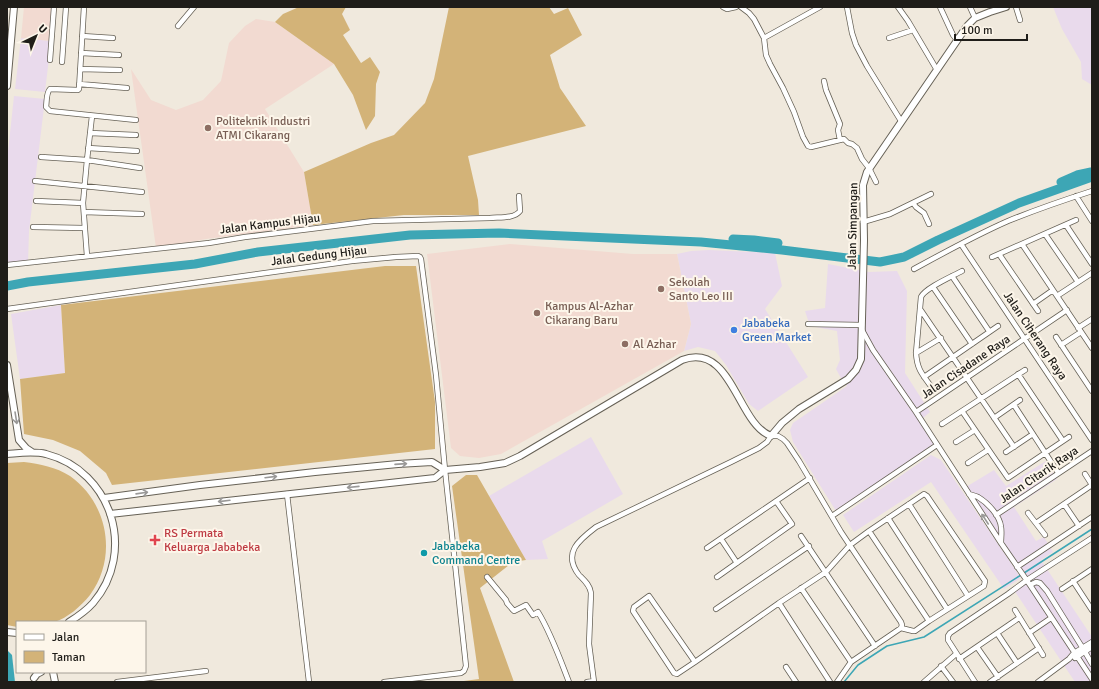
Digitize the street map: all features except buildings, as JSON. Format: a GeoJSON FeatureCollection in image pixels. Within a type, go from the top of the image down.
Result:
{"type":"FeatureCollection","features":[{"type":"Feature","properties":{"kind":"street"},"geometry":{"type":"LineString","coordinates":[[7,86],[14,7]]}},
{"type":"Feature","properties":{"kind":"street"},"geometry":{"type":"LineString","coordinates":[[50,60],[54,7]]}},
{"type":"Feature","properties":{"kind":"street"},"geometry":{"type":"LineString","coordinates":[[62,62],[66,7]]}},
{"type":"Feature","properties":{"kind":"street"},"geometry":{"type":"LineString","coordinates":[[84,7],[79,89],[48,90],[46,107],[50,111],[136,120]]}},
{"type":"Feature","properties":{"kind":"street"},"geometry":{"type":"LineString","coordinates":[[178,26],[194,7]]}},
{"type":"Feature","properties":{"kind":"street"},"geometry":{"type":"LineString","coordinates":[[723,7],[727,9],[736,7]]}},
{"type":"Feature","properties":{"kind":"street"},"geometry":{"type":"LineString","coordinates":[[741,7],[754,19],[764,38],[766,55],[783,88],[808,146],[811,148],[844,139],[854,145],[876,182]]}},
{"type":"Feature","properties":{"kind":"street"},"geometry":{"type":"LineString","coordinates":[[764,38],[820,7]]}},
{"type":"Feature","properties":{"kind":"street"},"geometry":{"type":"LineString","coordinates":[[847,7],[856,45],[866,66],[901,122]]}},
{"type":"Feature","properties":{"kind":"street"},"geometry":{"type":"LineString","coordinates":[[898,7],[937,70]]}},
{"type":"Feature","properties":{"kind":"street"},"geometry":{"type":"LineString","coordinates":[[940,7],[953,35],[957,40]]}},
{"type":"Feature","properties":{"kind":"street"},"geometry":{"type":"LineString","coordinates":[[970,7],[975,18]]}},
{"type":"Feature","properties":{"kind":"street","name":"Jalan Simpangan"},"geometry":{"type":"LineString","coordinates":[[771,436],[787,418],[848,379],[856,370],[861,359],[864,179],[869,168],[967,26],[975,18],[1006,7]]}},
{"type":"Feature","properties":{"kind":"street"},"geometry":{"type":"LineString","coordinates":[[1016,7],[1020,20]]}},
{"type":"Feature","properties":{"kind":"street"},"geometry":{"type":"LineString","coordinates":[[889,38],[913,30]]}},
{"type":"Feature","properties":{"kind":"street"},"geometry":{"type":"LineString","coordinates":[[82,36],[113,38]]}},
{"type":"Feature","properties":{"kind":"street"},"geometry":{"type":"LineString","coordinates":[[81,53],[119,55]]}},
{"type":"Feature","properties":{"kind":"street"},"geometry":{"type":"LineString","coordinates":[[80,69],[120,70]]}},
{"type":"Feature","properties":{"kind":"street"},"geometry":{"type":"LineString","coordinates":[[824,81],[826,90],[840,124],[838,130],[840,140]]}},
{"type":"Feature","properties":{"kind":"street"},"geometry":{"type":"LineString","coordinates":[[79,84],[127,88]]}},
{"type":"Feature","properties":{"kind":"street"},"geometry":{"type":"LineString","coordinates":[[87,256],[83,203],[92,116]]}},
{"type":"Feature","properties":{"kind":"street"},"geometry":{"type":"LineString","coordinates":[[90,133],[136,135]]}},
{"type":"Feature","properties":{"kind":"street"},"geometry":{"type":"LineString","coordinates":[[88,148],[137,151]]}},
{"type":"Feature","properties":{"kind":"street"},"geometry":{"type":"LineString","coordinates":[[40,157],[87,160],[140,168]]}},
{"type":"Feature","properties":{"kind":"street"},"geometry":{"type":"LineString","coordinates":[[35,181],[142,192]]}},
{"type":"Feature","properties":{"kind":"street"},"geometry":{"type":"LineString","coordinates":[[914,269],[1008,221],[1092,191]]}},
{"type":"Feature","properties":{"kind":"street"},"geometry":{"type":"LineString","coordinates":[[864,222],[890,214],[931,194]]}},
{"type":"Feature","properties":{"kind":"street","name":"Jalan Kampus Hijau"},"geometry":{"type":"LineString","coordinates":[[7,265],[209,242],[246,236],[373,221],[490,218],[516,215],[520,211],[518,196]]}},
{"type":"Feature","properties":{"kind":"street"},"geometry":{"type":"LineString","coordinates":[[1076,196],[1092,221]]}},
{"type":"Feature","properties":{"kind":"street"},"geometry":{"type":"LineString","coordinates":[[36,201],[83,203]]}},
{"type":"Feature","properties":{"kind":"street"},"geometry":{"type":"LineString","coordinates":[[913,203],[924,213],[930,224]]}},
{"type":"Feature","properties":{"kind":"street"},"geometry":{"type":"LineString","coordinates":[[84,212],[142,214]]}},
{"type":"Feature","properties":{"kind":"street"},"geometry":{"type":"LineString","coordinates":[[992,257],[1076,220]]}},
{"type":"Feature","properties":{"kind":"street"},"geometry":{"type":"LineString","coordinates":[[1066,225],[1092,264]]}},
{"type":"Feature","properties":{"kind":"street"},"geometry":{"type":"LineString","coordinates":[[32,227],[84,228]]}},
{"type":"Feature","properties":{"kind":"street"},"geometry":{"type":"LineString","coordinates":[[1045,234],[1078,282]]}},
{"type":"Feature","properties":{"kind":"street","name":"Jalan Ciherang Raya"},"geometry":{"type":"LineString","coordinates":[[961,244],[1092,440]]}},
{"type":"Feature","properties":{"kind":"street"},"geometry":{"type":"LineString","coordinates":[[1022,244],[1092,348]]}},
{"type":"Feature","properties":{"kind":"street"},"geometry":{"type":"LineString","coordinates":[[999,254],[1038,311]]}},
{"type":"Feature","properties":{"kind":"street","name":"Jalal Gedung Hijau"},"geometry":{"type":"LineString","coordinates":[[7,309],[352,261],[396,256],[419,256],[422,259],[436,375],[445,470]]}},
{"type":"Feature","properties":{"kind":"street"},"geometry":{"type":"LineString","coordinates":[[930,385],[917,366],[916,353],[922,295],[933,286],[962,271]]}},
{"type":"Feature","properties":{"kind":"street"},"geometry":{"type":"LineString","coordinates":[[1057,296],[1092,273]]}},
{"type":"Feature","properties":{"kind":"street"},"geometry":{"type":"LineString","coordinates":[[952,276],[990,331]]}},
{"type":"Feature","properties":{"kind":"street"},"geometry":{"type":"LineString","coordinates":[[933,286],[972,344]]}},
{"type":"Feature","properties":{"kind":"street"},"geometry":{"type":"LineString","coordinates":[[1033,304],[1053,290]]}},
{"type":"Feature","properties":{"kind":"street"},"geometry":{"type":"LineString","coordinates":[[920,309],[1014,447]]}},
{"type":"Feature","properties":{"kind":"street","name":"Jalan Cisadane Raya"},"geometry":{"type":"LineString","coordinates":[[916,412],[1067,310]]}},
{"type":"Feature","properties":{"kind":"street"},"geometry":{"type":"LineString","coordinates":[[1061,345],[1092,319]]}},
{"type":"Feature","properties":{"kind":"street"},"geometry":{"type":"LineString","coordinates":[[808,324],[862,327],[873,350],[916,412],[1092,680]]}},
{"type":"Feature","properties":{"kind":"street"},"geometry":{"type":"LineString","coordinates":[[924,377],[998,326]]}},
{"type":"Feature","properties":{"kind":"street"},"geometry":{"type":"LineString","coordinates":[[1056,337],[1092,391]]}},
{"type":"Feature","properties":{"kind":"street"},"geometry":{"type":"LineString","coordinates":[[916,353],[941,338]]}},
{"type":"Feature","properties":{"kind":"street"},"geometry":{"type":"LineString","coordinates":[[110,514],[435,478],[445,470],[504,463],[510,461],[682,360],[696,358],[708,360],[714,363],[728,380],[755,423],[764,432],[771,436],[778,436],[787,443],[810,478],[832,516],[901,622],[901,628]]}},
{"type":"Feature","properties":{"kind":"street"},"geometry":{"type":"LineString","coordinates":[[7,365],[20,440],[32,452]]}},
{"type":"Feature","properties":{"kind":"street"},"geometry":{"type":"LineString","coordinates":[[942,424],[1025,370]]}},
{"type":"Feature","properties":{"kind":"street"},"geometry":{"type":"LineString","coordinates":[[1018,374],[1063,441]]}},
{"type":"Feature","properties":{"kind":"street"},"geometry":{"type":"LineString","coordinates":[[994,418],[1020,400]]}},
{"type":"Feature","properties":{"kind":"street"},"geometry":{"type":"LineString","coordinates":[[1014,405],[1057,471]]}},
{"type":"Feature","properties":{"kind":"street"},"geometry":{"type":"LineString","coordinates":[[962,411],[1008,478],[1068,437]]}},
{"type":"Feature","properties":{"kind":"street"},"geometry":{"type":"LineString","coordinates":[[956,442],[975,430]]}},
{"type":"Feature","properties":{"kind":"street"},"geometry":{"type":"LineString","coordinates":[[1006,452],[1033,434]]}},
{"type":"Feature","properties":{"kind":"street"},"geometry":{"type":"LineString","coordinates":[[586,682],[594,681],[590,644],[592,593],[590,587],[574,567],[572,556],[574,547],[582,538],[596,527],[738,459],[759,448],[767,442],[771,436]]}},
{"type":"Feature","properties":{"kind":"street"},"geometry":{"type":"LineString","coordinates":[[832,516],[937,444]]}},
{"type":"Feature","properties":{"kind":"street"},"geometry":{"type":"LineString","coordinates":[[968,463],[988,450]]}},
{"type":"Feature","properties":{"kind":"street","name":"Jalan Citarik Raya"},"geometry":{"type":"LineString","coordinates":[[996,516],[1092,451]]}},
{"type":"Feature","properties":{"kind":"street"},"geometry":{"type":"LineString","coordinates":[[7,454],[32,452],[46,454],[60,459],[74,466],[85,475],[104,498],[114,528],[114,556],[110,574],[102,590],[92,604],[79,616],[71,621]]}},
{"type":"Feature","properties":{"kind":"street"},"geometry":{"type":"LineString","coordinates":[[104,498],[200,485],[398,464],[432,462],[445,470]]}},
{"type":"Feature","properties":{"kind":"street"},"geometry":{"type":"LineString","coordinates":[[384,682],[460,673],[466,666],[445,470]]}},
{"type":"Feature","properties":{"kind":"street"},"geometry":{"type":"LineString","coordinates":[[1036,524],[1092,485],[1085,474]]}},
{"type":"Feature","properties":{"kind":"street"},"geometry":{"type":"LineString","coordinates":[[707,548],[810,478]]}},
{"type":"Feature","properties":{"kind":"street"},"geometry":{"type":"LineString","coordinates":[[287,494],[309,682]]}},
{"type":"Feature","properties":{"kind":"street"},"geometry":{"type":"LineString","coordinates":[[695,662],[649,596],[634,607],[634,611],[674,673],[677,674],[695,662],[779,603],[826,572],[850,544],[869,530],[923,494],[926,495],[985,581],[984,586],[929,620],[915,631],[901,628],[851,662],[837,682]]}},
{"type":"Feature","properties":{"kind":"street"},"geometry":{"type":"LineString","coordinates":[[969,494],[978,497],[989,506],[1000,522],[1001,543]]}},
{"type":"Feature","properties":{"kind":"street"},"geometry":{"type":"LineString","coordinates":[[717,576],[792,524],[776,501]]}},
{"type":"Feature","properties":{"kind":"street"},"geometry":{"type":"LineString","coordinates":[[909,504],[968,596]]}},
{"type":"Feature","properties":{"kind":"street"},"geometry":{"type":"LineString","coordinates":[[1064,504],[1079,526]]}},
{"type":"Feature","properties":{"kind":"street"},"geometry":{"type":"LineString","coordinates":[[1028,513],[1045,535]]}},
{"type":"Feature","properties":{"kind":"street"},"geometry":{"type":"LineString","coordinates":[[1019,569],[1022,564],[1092,517]]}},
{"type":"Feature","properties":{"kind":"street"},"geometry":{"type":"LineString","coordinates":[[888,518],[947,609]]}},
{"type":"Feature","properties":{"kind":"street"},"geometry":{"type":"LineString","coordinates":[[869,530],[929,620]]}},
{"type":"Feature","properties":{"kind":"street"},"geometry":{"type":"LineString","coordinates":[[801,536],[875,646]]}},
{"type":"Feature","properties":{"kind":"street"},"geometry":{"type":"LineString","coordinates":[[975,682],[948,640],[950,633],[1008,594],[1025,579],[1092,538]]}},
{"type":"Feature","properties":{"kind":"street"},"geometry":{"type":"LineString","coordinates":[[721,539],[737,563]]}},
{"type":"Feature","properties":{"kind":"street"},"geometry":{"type":"LineString","coordinates":[[716,609],[808,546]]}},
{"type":"Feature","properties":{"kind":"street"},"geometry":{"type":"LineString","coordinates":[[1062,589],[1092,569]]}},
{"type":"Feature","properties":{"kind":"street"},"geometry":{"type":"LineString","coordinates":[[487,577],[506,600],[506,603],[512,610],[514,611],[526,605],[533,615],[538,612],[549,633],[569,682]]}},
{"type":"Feature","properties":{"kind":"street"},"geometry":{"type":"LineString","coordinates":[[1073,581],[1092,610]]}},
{"type":"Feature","properties":{"kind":"street"},"geometry":{"type":"LineString","coordinates":[[1030,585],[1036,582],[1040,583],[1047,591],[1082,648]]}},
{"type":"Feature","properties":{"kind":"street"},"geometry":{"type":"LineString","coordinates":[[801,588],[851,662]]}},
{"type":"Feature","properties":{"kind":"street"},"geometry":{"type":"LineString","coordinates":[[779,603],[830,682]]}},
{"type":"Feature","properties":{"kind":"street"},"geometry":{"type":"LineString","coordinates":[[1015,610],[1043,655]]}},
{"type":"Feature","properties":{"kind":"street"},"geometry":{"type":"LineString","coordinates":[[960,659],[1019,618]]}},
{"type":"Feature","properties":{"kind":"street"},"geometry":{"type":"LineString","coordinates":[[1029,633],[1052,618]]}},
{"type":"Feature","properties":{"kind":"street"},"geometry":{"type":"LineString","coordinates":[[997,633],[1017,663]]}},
{"type":"Feature","properties":{"kind":"street"},"geometry":{"type":"LineString","coordinates":[[1076,655],[1082,648],[1092,642]]}},
{"type":"Feature","properties":{"kind":"street"},"geometry":{"type":"LineString","coordinates":[[976,647],[998,677]]}},
{"type":"Feature","properties":{"kind":"street"},"geometry":{"type":"LineString","coordinates":[[1038,682],[1069,659],[1092,647]]}},
{"type":"Feature","properties":{"kind":"street"},"geometry":{"type":"LineString","coordinates":[[990,682],[1039,648]]}},
{"type":"Feature","properties":{"kind":"street"},"geometry":{"type":"LineString","coordinates":[[1085,652],[1092,664]]}},
{"type":"Feature","properties":{"kind":"street"},"geometry":{"type":"LineString","coordinates":[[924,682],[956,654]]}},
{"type":"Feature","properties":{"kind":"street"},"geometry":{"type":"LineString","coordinates":[[941,666],[953,682]]}},
{"type":"Feature","properties":{"kind":"street"},"geometry":{"type":"LineString","coordinates":[[786,667],[796,682]]}},
{"type":"Feature","properties":{"kind":"street"},"geometry":{"type":"LineString","coordinates":[[117,682],[206,671]]}},
{"type":"Feature","properties":{"kind":"shaded area"},"geometry":{"type":"Polygon","coordinates":[[[24,7],[55,7],[51,41],[21,38],[24,7]]]}},
{"type":"Feature","properties":{"kind":"shaded area"},"geometry":{"type":"Polygon","coordinates":[[[1053,7],[1092,7],[1092,85],[1082,79],[1081,62],[1062,29],[1053,7]]]}},
{"type":"Feature","properties":{"kind":"shaded area","name":"Politeknik Industri ATMI Cikarang"},"geometry":{"type":"Polygon","coordinates":[[[256,19],[275,22],[334,64],[265,109],[304,172],[313,225],[206,239],[156,248],[131,69],[151,100],[176,110],[203,100],[221,81],[229,43],[245,26],[256,19]]]}},
{"type":"Feature","properties":{"kind":"shaded area"},"geometry":{"type":"Polygon","coordinates":[[[21,38],[51,41],[45,92],[15,89],[21,38]]]}},
{"type":"Feature","properties":{"kind":"shaded area"},"geometry":{"type":"Polygon","coordinates":[[[14,96],[45,99],[29,231],[28,264],[7,262],[7,161],[14,96]]]}},
{"type":"Feature","properties":{"kind":"shaded area","name":"Kampus Al-Azhar Cikarang Baru"},"geometry":{"type":"Polygon","coordinates":[[[510,244],[633,254],[677,254],[691,324],[684,351],[501,454],[479,458],[460,456],[451,448],[427,254],[510,244]]]}},
{"type":"Feature","properties":{"kind":"shaded area","name":"Jababeka Green Market"},"geometry":{"type":"Polygon","coordinates":[[[709,250],[775,253],[782,286],[765,309],[808,377],[758,411],[749,404],[726,365],[715,351],[698,347],[684,351],[691,324],[677,254],[691,251],[709,250]]]}},
{"type":"Feature","properties":{"kind":"shaded area"},"geometry":{"type":"Polygon","coordinates":[[[828,264],[869,272],[897,271],[907,291],[905,373],[930,412],[923,418],[938,443],[836,511],[793,442],[790,430],[793,423],[847,386],[836,369],[840,360],[837,331],[810,326],[805,311],[825,308],[828,264]]]}},
{"type":"Feature","properties":{"kind":"shaded area"},"geometry":{"type":"Polygon","coordinates":[[[61,305],[65,373],[20,379],[11,314],[61,305]]]}},
{"type":"Feature","properties":{"kind":"shaded area"},"geometry":{"type":"Polygon","coordinates":[[[591,437],[623,494],[542,541],[548,559],[526,560],[489,496],[591,437]]]}},
{"type":"Feature","properties":{"kind":"shaded area"},"geometry":{"type":"Polygon","coordinates":[[[931,455],[941,460],[1021,578],[1004,589],[931,482],[854,532],[843,515],[931,455]]]}},
{"type":"Feature","properties":{"kind":"shaded area"},"geometry":{"type":"Polygon","coordinates":[[[1046,461],[1057,479],[1014,507],[1036,541],[1044,537],[1053,552],[1041,560],[1092,637],[1092,682],[1075,682],[1014,590],[1028,580],[966,487],[994,470],[1006,486],[1046,461]]]}},
{"type":"Feature","properties":{"kind":"green space"},"geometry":{"type":"Polygon","coordinates":[[[299,7],[346,7],[342,14],[350,30],[343,35],[361,63],[370,57],[380,72],[376,84],[375,116],[366,130],[353,95],[334,64],[275,22],[283,14],[299,7]]]}},
{"type":"Feature","properties":{"kind":"green space"},"geometry":{"type":"Polygon","coordinates":[[[449,7],[549,7],[554,14],[568,8],[582,35],[550,55],[560,88],[586,126],[468,156],[478,200],[479,215],[404,215],[313,225],[304,172],[371,143],[394,135],[425,103],[434,79],[449,7]]]}},
{"type":"Feature","properties":{"kind":"green space"},"geometry":{"type":"Polygon","coordinates":[[[385,266],[416,266],[435,402],[435,449],[112,485],[106,473],[80,451],[53,440],[24,434],[20,379],[65,373],[61,305],[385,266]]]}},
{"type":"Feature","properties":{"kind":"green space"},"geometry":{"type":"Polygon","coordinates":[[[24,462],[42,465],[54,468],[70,476],[83,487],[93,501],[100,515],[105,531],[106,548],[104,564],[99,580],[90,595],[78,607],[69,615],[56,621],[16,621],[16,627],[7,625],[7,463],[24,462]]]}},
{"type":"Feature","properties":{"kind":"green space"},"geometry":{"type":"Polygon","coordinates":[[[466,475],[477,475],[526,560],[513,562],[480,588],[514,682],[456,682],[479,679],[452,486],[466,475]]]}},
{"type":"Feature","properties":{"kind":"water"},"geometry":{"type":"Polygon","coordinates":[[[7,650],[12,655],[15,682],[7,682],[7,650]]]}},
{"type":"Feature","properties":{"kind":"waterway"},"geometry":{"type":"LineString","coordinates":[[1061,182],[1077,175],[1091,172]]}},
{"type":"Feature","properties":{"kind":"waterway"},"geometry":{"type":"LineString","coordinates":[[7,286],[28,282],[195,264],[258,252],[410,235],[499,233],[701,242],[880,262],[904,257],[1019,203],[1092,177]]}},
{"type":"Feature","properties":{"kind":"waterway"},"geometry":{"type":"LineString","coordinates":[[733,239],[778,243]]}},
{"type":"Feature","properties":{"kind":"waterway"},"geometry":{"type":"LineString","coordinates":[[1024,573],[1092,529]]}},
{"type":"Feature","properties":{"kind":"waterway"},"geometry":{"type":"LineString","coordinates":[[844,682],[858,665],[887,646],[924,637],[1021,575]]}},
{"type":"Feature","properties":{"kind":"place","name":"Politeknik Industri ATMI Cikarang"},"geometry":{"type":"Point","coordinates":[208,128]}},
{"type":"Feature","properties":{"kind":"place","name":"Sekolah Santo Leo III"},"geometry":{"type":"Point","coordinates":[661,289]}},
{"type":"Feature","properties":{"kind":"place","name":"Kampus Al-Azhar Cikarang Baru"},"geometry":{"type":"Point","coordinates":[537,313]}},
{"type":"Feature","properties":{"kind":"place","name":"Jababeka Green Market"},"geometry":{"type":"Point","coordinates":[734,330]}},
{"type":"Feature","properties":{"kind":"place","name":"Al Azhar"},"geometry":{"type":"Point","coordinates":[625,344]}},
{"type":"Feature","properties":{"kind":"place","name":"RS Permata Keluarga Jababeka"},"geometry":{"type":"Point","coordinates":[155,540]}},
{"type":"Feature","properties":{"kind":"place","name":"Jababeka Command Centre"},"geometry":{"type":"Point","coordinates":[424,553]}}]}
